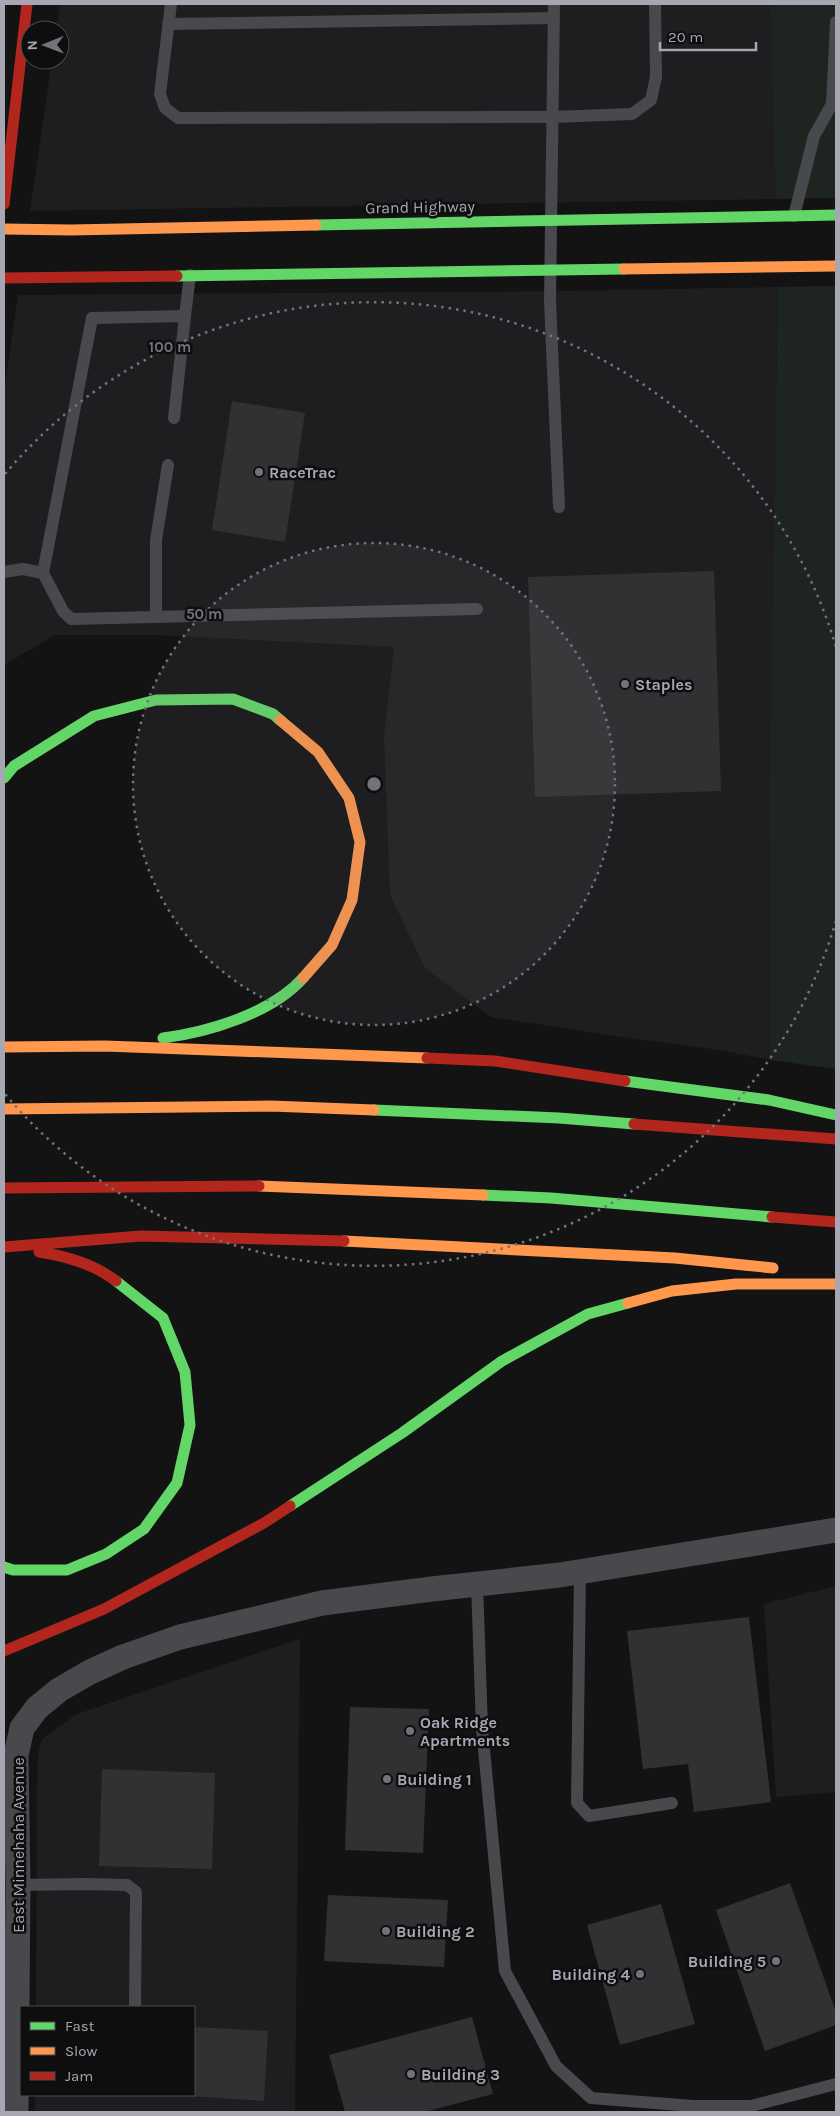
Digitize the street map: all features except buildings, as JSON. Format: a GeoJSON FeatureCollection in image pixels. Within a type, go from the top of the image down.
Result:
{"type":"FeatureCollection","features":[{"type":"Feature","properties":{"kind":"main road"},"geometry":{"type":"LineString","coordinates":[[4,204],[27,4]]}},
{"type":"Feature","properties":{"kind":"main road","name":"Grand Highway"},"geometry":{"type":"LineString","coordinates":[[4,229],[81,230],[836,215]]}},
{"type":"Feature","properties":{"kind":"main road"},"geometry":{"type":"LineString","coordinates":[[4,278],[836,266]]}},
{"type":"Feature","properties":{"kind":"main road"},"geometry":{"type":"LineString","coordinates":[[4,778],[14,766],[94,716],[156,700],[234,699],[273,714],[318,752],[350,798],[360,842],[352,900],[332,945],[295,987],[245,1018],[179,1036],[105,1046]]}},
{"type":"Feature","properties":{"kind":"main road"},"geometry":{"type":"LineString","coordinates":[[4,1047],[105,1046],[494,1061],[769,1100],[836,1116]]}},
{"type":"Feature","properties":{"kind":"main road"},"geometry":{"type":"LineString","coordinates":[[4,1109],[270,1106],[558,1118],[836,1139]]}},
{"type":"Feature","properties":{"kind":"main road"},"geometry":{"type":"LineString","coordinates":[[4,1188],[292,1187],[551,1198],[836,1222]]}},
{"type":"Feature","properties":{"kind":"main road"},"geometry":{"type":"LineString","coordinates":[[7,1247],[141,1236],[330,1240],[675,1258],[789,1270]]}},
{"type":"Feature","properties":{"kind":"main road"},"geometry":{"type":"LineString","coordinates":[[4,1568],[13,1570],[67,1570],[106,1554],[144,1528],[177,1483],[190,1425],[185,1372],[163,1318],[107,1274],[66,1256],[7,1247]]}},
{"type":"Feature","properties":{"kind":"main road"},"geometry":{"type":"LineString","coordinates":[[808,1272],[836,1275]]}},
{"type":"Feature","properties":{"kind":"main road"},"geometry":{"type":"LineString","coordinates":[[4,1651],[104,1609],[264,1523],[402,1433],[502,1361],[588,1314],[672,1291],[736,1284],[836,1284]]}},
{"type":"Feature","properties":{"kind":"street"},"geometry":{"type":"LineString","coordinates":[[477,1584],[580,1571],[836,1530]]}},
{"type":"Feature","properties":{"kind":"street","name":"East Minnehaha Avenue"},"geometry":{"type":"LineString","coordinates":[[18,2098],[11,1928],[18,1885],[16,1755],[22,1728],[37,1708],[58,1690],[90,1672],[123,1657],[180,1637],[322,1603],[477,1584]]}},
{"type":"Feature","properties":{"kind":"lane"},"geometry":{"type":"LineString","coordinates":[[171,4],[160,94],[165,108],[178,118],[553,117],[632,114],[651,100],[656,77],[655,4]]}},
{"type":"Feature","properties":{"kind":"lane"},"geometry":{"type":"LineString","coordinates":[[554,4],[550,270],[559,507]]}},
{"type":"Feature","properties":{"kind":"lane"},"geometry":{"type":"LineString","coordinates":[[168,24],[554,18]]}},
{"type":"Feature","properties":{"kind":"lane"},"geometry":{"type":"LineString","coordinates":[[794,216],[814,136],[834,104],[836,22]]}},
{"type":"Feature","properties":{"kind":"lane"},"geometry":{"type":"LineString","coordinates":[[174,418],[190,275]]}},
{"type":"Feature","properties":{"kind":"lane"},"geometry":{"type":"LineString","coordinates":[[185,316],[92,318],[43,573],[63,611],[71,619],[476,609]]}},
{"type":"Feature","properties":{"kind":"lane"},"geometry":{"type":"LineString","coordinates":[[156,617],[156,540],[168,465]]}},
{"type":"Feature","properties":{"kind":"lane"},"geometry":{"type":"LineString","coordinates":[[4,572],[23,569],[43,573]]}},
{"type":"Feature","properties":{"kind":"lane"},"geometry":{"type":"LineString","coordinates":[[580,1571],[577,1804],[589,1816],[672,1803]]}},
{"type":"Feature","properties":{"kind":"lane"},"geometry":{"type":"LineString","coordinates":[[477,1584],[482,1728],[504,1971],[556,2066],[591,2098],[693,2106],[752,2106],[836,2084]]}},
{"type":"Feature","properties":{"kind":"lane"},"geometry":{"type":"LineString","coordinates":[[18,1885],[127,1885],[136,1892],[135,2006]]}},
{"type":"Feature","properties":{"kind":"shaded area"},"geometry":{"type":"Polygon","coordinates":[[[60,4],[770,4],[775,199],[30,211],[51,70],[70,70],[70,20],[58,20],[60,4]]]}},
{"type":"Feature","properties":{"kind":"shaded area"},"geometry":{"type":"Polygon","coordinates":[[[770,4],[836,4],[836,198],[775,199],[770,4]]]}},
{"type":"Feature","properties":{"kind":"shaded area"},"geometry":{"type":"Polygon","coordinates":[[[836,286],[836,1069],[770,1060],[769,788],[778,287],[836,286]]]}},
{"type":"Feature","properties":{"kind":"shaded area"},"geometry":{"type":"Polygon","coordinates":[[[778,287],[769,788],[770,1060],[719,1050],[491,1017],[425,968],[390,895],[384,735],[394,647],[155,635],[55,635],[4,665],[4,391],[18,295],[562,291],[778,287]]]}},
{"type":"Feature","properties":{"kind":"shaded area"},"geometry":{"type":"Polygon","coordinates":[[[836,1586],[836,1792],[776,1797],[764,1604],[836,1586]]]}},
{"type":"Feature","properties":{"kind":"shaded area"},"geometry":{"type":"Polygon","coordinates":[[[300,1639],[295,2112],[35,2112],[35,2096],[195,2096],[195,2006],[36,2006],[38,1754],[42,1739],[77,1714],[300,1639]]]}},
{"type":"Feature","properties":{"kind":"traffic: fast"},"geometry":{"type":"LineString","coordinates":[[316,225],[836,215]]}},
{"type":"Feature","properties":{"kind":"traffic: fast"},"geometry":{"type":"LineString","coordinates":[[177,276],[624,269]]}},
{"type":"Feature","properties":{"kind":"traffic: fast"},"geometry":{"type":"LineString","coordinates":[[4,778],[14,766],[94,716],[156,700],[233,699],[273,714],[280,720]]}},
{"type":"Feature","properties":{"kind":"traffic: fast"},"geometry":{"type":"LineString","coordinates":[[163,1038],[200,1031],[239,1019],[275,1001],[303,978]]}},
{"type":"Feature","properties":{"kind":"traffic: fast"},"geometry":{"type":"LineString","coordinates":[[625,1081],[769,1100],[836,1115]]}},
{"type":"Feature","properties":{"kind":"traffic: fast"},"geometry":{"type":"LineString","coordinates":[[374,1110],[559,1118],[634,1124]]}},
{"type":"Feature","properties":{"kind":"traffic: fast"},"geometry":{"type":"LineString","coordinates":[[483,1195],[551,1198],[772,1217]]}},
{"type":"Feature","properties":{"kind":"traffic: fast"},"geometry":{"type":"LineString","coordinates":[[4,1567],[13,1570],[67,1570],[106,1554],[144,1529],[177,1483],[190,1425],[185,1372],[163,1318],[116,1281]]}},
{"type":"Feature","properties":{"kind":"traffic: fast"},"geometry":{"type":"LineString","coordinates":[[290,1506],[402,1433],[502,1361],[588,1314],[628,1303]]}},
{"type":"Feature","properties":{"kind":"traffic: slow"},"geometry":{"type":"LineString","coordinates":[[4,229],[71,230],[316,225]]}},
{"type":"Feature","properties":{"kind":"traffic: slow"},"geometry":{"type":"LineString","coordinates":[[624,269],[836,266]]}},
{"type":"Feature","properties":{"kind":"traffic: slow"},"geometry":{"type":"LineString","coordinates":[[280,720],[318,752],[349,798],[360,842],[352,900],[332,945],[303,978]]}},
{"type":"Feature","properties":{"kind":"traffic: slow"},"geometry":{"type":"LineString","coordinates":[[4,1047],[105,1046],[427,1058]]}},
{"type":"Feature","properties":{"kind":"traffic: slow"},"geometry":{"type":"LineString","coordinates":[[4,1109],[271,1106],[374,1110]]}},
{"type":"Feature","properties":{"kind":"traffic: slow"},"geometry":{"type":"LineString","coordinates":[[259,1186],[483,1195]]}},
{"type":"Feature","properties":{"kind":"traffic: slow"},"geometry":{"type":"LineString","coordinates":[[344,1241],[675,1258],[773,1268]]}},
{"type":"Feature","properties":{"kind":"traffic: slow"},"geometry":{"type":"LineString","coordinates":[[628,1303],[672,1291],[736,1284],[836,1284]]}},
{"type":"Feature","properties":{"kind":"traffic: jam"},"geometry":{"type":"LineString","coordinates":[[4,204],[27,4]]}},
{"type":"Feature","properties":{"kind":"traffic: jam"},"geometry":{"type":"LineString","coordinates":[[4,278],[177,276]]}},
{"type":"Feature","properties":{"kind":"traffic: jam"},"geometry":{"type":"LineString","coordinates":[[427,1058],[495,1061],[625,1081]]}},
{"type":"Feature","properties":{"kind":"traffic: jam"},"geometry":{"type":"LineString","coordinates":[[634,1124],[836,1139]]}},
{"type":"Feature","properties":{"kind":"traffic: jam"},"geometry":{"type":"LineString","coordinates":[[4,1188],[259,1186]]}},
{"type":"Feature","properties":{"kind":"traffic: jam"},"geometry":{"type":"LineString","coordinates":[[772,1217],[836,1222]]}},
{"type":"Feature","properties":{"kind":"traffic: jam"},"geometry":{"type":"LineString","coordinates":[[4,1247],[141,1236],[344,1241]]}},
{"type":"Feature","properties":{"kind":"traffic: jam"},"geometry":{"type":"LineString","coordinates":[[39,1252],[79,1262],[98,1270],[116,1281]]}},
{"type":"Feature","properties":{"kind":"traffic: jam"},"geometry":{"type":"LineString","coordinates":[[4,1651],[104,1609],[264,1523],[290,1506]]}},
{"type":"Feature","properties":{"kind":"place","name":"RaceTrac"},"geometry":{"type":"Point","coordinates":[259,472]}},
{"type":"Feature","properties":{"kind":"place","name":"Staples"},"geometry":{"type":"Point","coordinates":[625,684]}},
{"type":"Feature","properties":{"kind":"place","name":"Oak Ridge Apartments"},"geometry":{"type":"Point","coordinates":[410,1731]}},
{"type":"Feature","properties":{"kind":"place","name":"Building 1"},"geometry":{"type":"Point","coordinates":[387,1779]}},
{"type":"Feature","properties":{"kind":"place","name":"Building 2"},"geometry":{"type":"Point","coordinates":[386,1931]}},
{"type":"Feature","properties":{"kind":"place","name":"Building 5"},"geometry":{"type":"Point","coordinates":[776,1961]}},
{"type":"Feature","properties":{"kind":"place","name":"Building 4"},"geometry":{"type":"Point","coordinates":[640,1974]}},
{"type":"Feature","properties":{"kind":"place","name":"Building 3"},"geometry":{"type":"Point","coordinates":[411,2074]}}]}
